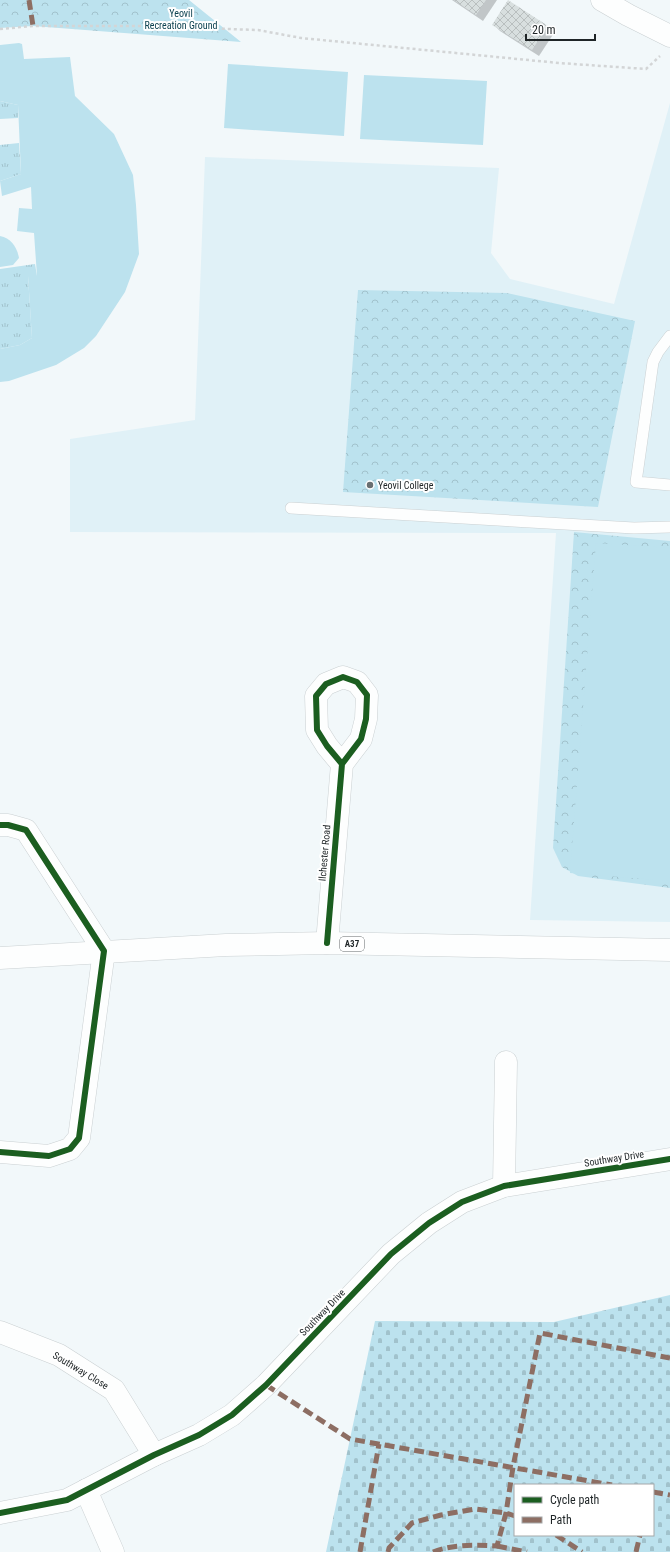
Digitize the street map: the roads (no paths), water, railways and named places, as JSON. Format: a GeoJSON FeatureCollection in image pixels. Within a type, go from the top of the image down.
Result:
{"type":"FeatureCollection","features":[{"type":"Feature","properties":{"kind":"main road"},"geometry":{"type":"LineString","coordinates":[[602,0],[628,15],[665,45]]}},
{"type":"Feature","properties":{"kind":"main road","name":"Ilchester Road"},"geometry":{"type":"LineString","coordinates":[[327,943],[342,764]]}},
{"type":"Feature","properties":{"kind":"main road"},"geometry":{"type":"LineString","coordinates":[[0,825],[8,825],[26,830],[104,952],[79,1138],[70,1149],[49,1156],[0,1152]]}},
{"type":"Feature","properties":{"kind":"main road","name":"A37"},"geometry":{"type":"LineString","coordinates":[[0,958],[226,945],[327,943],[670,950]]}},
{"type":"Feature","properties":{"kind":"main road"},"geometry":{"type":"LineString","coordinates":[[504,1186],[506,1062]]}},
{"type":"Feature","properties":{"kind":"main road","name":"Southway Drive"},"geometry":{"type":"LineString","coordinates":[[0,1513],[67,1500],[154,1455],[199,1435],[232,1415],[266,1386],[391,1254],[430,1222],[462,1202],[504,1186],[670,1159]]}},
{"type":"Feature","properties":{"kind":"main road","name":"Southway Close"},"geometry":{"type":"LineString","coordinates":[[0,1332],[59,1355],[114,1390],[154,1455]]}},
{"type":"Feature","properties":{"kind":"main road"},"geometry":{"type":"LineString","coordinates":[[86,1490],[113,1552]]}},
{"type":"Feature","properties":{"kind":"lane"},"geometry":{"type":"LineString","coordinates":[[670,336],[658,352],[653,362],[636,482],[670,485]]}},
{"type":"Feature","properties":{"kind":"lane"},"geometry":{"type":"LineString","coordinates":[[291,508],[634,528],[670,527]]}},
{"type":"Feature","properties":{"kind":"place","name":"Yeovil College"},"geometry":{"type":"Point","coordinates":[370,485]}},
{"type":"Feature","properties":{"kind":"park label","name":"Yeovil Recreation Ground"},"geometry":{"type":"Point","coordinates":[181,18]}}]}
